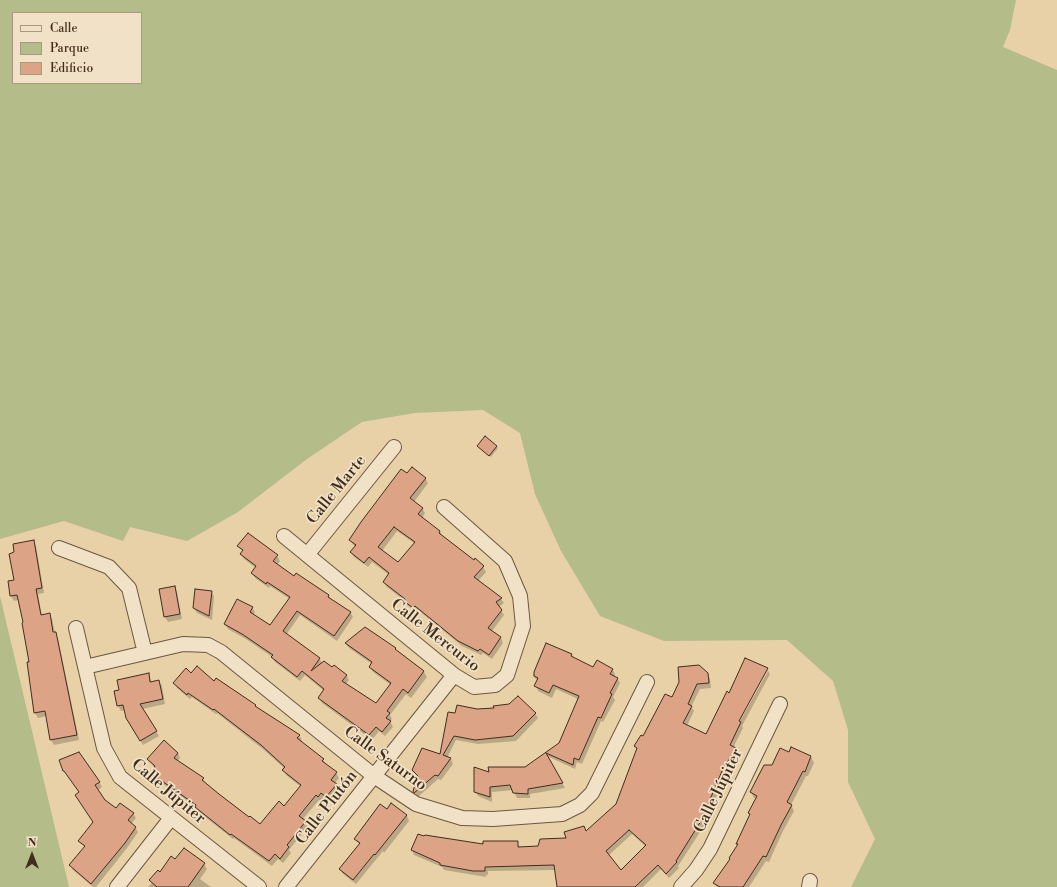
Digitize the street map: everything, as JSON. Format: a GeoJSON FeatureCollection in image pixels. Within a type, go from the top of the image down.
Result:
{"type":"FeatureCollection","features":[{"type":"Feature","properties":{"kind":"street","name":"Calle Marte"},"geometry":{"type":"LineString","coordinates":[[307,555],[394,447]]}},
{"type":"Feature","properties":{"kind":"street","name":"Calle Mercurio"},"geometry":{"type":"LineString","coordinates":[[284,536],[454,675],[474,687],[495,685],[507,675],[523,626],[520,596],[505,561],[444,507]]}},
{"type":"Feature","properties":{"kind":"street"},"geometry":{"type":"LineString","coordinates":[[59,548],[109,567],[129,588],[145,653]]}},
{"type":"Feature","properties":{"kind":"street","name":"Calle Júpiter"},"geometry":{"type":"LineString","coordinates":[[76,628],[104,748],[120,777],[259,887]]}},
{"type":"Feature","properties":{"kind":"street","name":"Calle Saturno"},"geometry":{"type":"LineString","coordinates":[[85,667],[183,644],[208,645],[221,652],[374,776],[416,804],[462,818],[493,819],[562,814],[580,805],[592,793],[647,682]]}},
{"type":"Feature","properties":{"kind":"street","name":"Calle Plutón"},"geometry":{"type":"LineString","coordinates":[[286,887],[454,675]]}},
{"type":"Feature","properties":{"kind":"street","name":"Calle Júpiter"},"geometry":{"type":"LineString","coordinates":[[681,887],[696,870],[710,849],[780,704]]}},
{"type":"Feature","properties":{"kind":"street"},"geometry":{"type":"LineString","coordinates":[[117,887],[171,818]]}},
{"type":"Feature","properties":{"kind":"green space"},"geometry":{"type":"Polygon","coordinates":[[[0,0],[1016,0],[1010,30],[1003,47],[1057,70],[1057,887],[851,887],[875,839],[848,782],[848,730],[833,681],[787,640],[664,641],[600,616],[561,551],[535,494],[520,433],[483,410],[415,413],[362,422],[307,459],[238,512],[187,541],[130,527],[123,541],[64,521],[0,539],[0,0]]]}},
{"type":"Feature","properties":{"kind":"green space"},"geometry":{"type":"Polygon","coordinates":[[[0,596],[69,887],[0,887],[0,596]]]}},
{"type":"Feature","properties":{"kind":"building"},"geometry":{"type":"Polygon","coordinates":[[[485,436],[497,446],[489,456],[477,446],[485,436]]]}},
{"type":"Feature","properties":{"kind":"building"},"geometry":{"type":"Polygon","coordinates":[[[412,467],[426,478],[410,498],[423,508],[418,514],[440,531],[439,533],[484,566],[474,577],[502,598],[496,602],[502,610],[488,628],[501,637],[489,655],[480,649],[478,651],[458,641],[415,606],[413,608],[404,601],[405,599],[383,582],[389,573],[369,557],[364,563],[350,552],[356,545],[349,540],[361,522],[401,469],[407,473],[412,467]],[[394,527],[378,547],[398,562],[415,542],[394,527]]]}},
{"type":"Feature","properties":{"kind":"building"},"geometry":{"type":"Polygon","coordinates":[[[248,533],[278,555],[273,561],[294,576],[296,573],[351,612],[334,636],[297,611],[283,631],[320,658],[311,671],[324,661],[332,667],[334,665],[347,675],[342,681],[376,703],[391,683],[369,667],[372,662],[345,643],[365,627],[396,648],[395,649],[424,671],[408,693],[403,689],[387,711],[390,713],[386,718],[391,721],[382,732],[376,727],[369,735],[318,698],[324,689],[302,671],[297,677],[271,657],[273,655],[224,624],[237,599],[253,607],[250,612],[270,625],[290,597],[267,582],[266,584],[251,573],[256,566],[240,554],[243,550],[237,546],[248,533]]]}},
{"type":"Feature","properties":{"kind":"building"},"geometry":{"type":"Polygon","coordinates":[[[34,540],[42,588],[36,589],[41,615],[50,613],[53,632],[56,632],[77,735],[50,740],[45,711],[34,713],[23,622],[17,595],[10,596],[8,581],[14,580],[9,554],[14,552],[13,544],[34,540]]]}},
{"type":"Feature","properties":{"kind":"building"},"geometry":{"type":"Polygon","coordinates":[[[175,586],[180,614],[164,617],[159,589],[175,586]]]}},
{"type":"Feature","properties":{"kind":"building"},"geometry":{"type":"Polygon","coordinates":[[[195,589],[212,591],[209,616],[193,608],[195,589]]]}},
{"type":"Feature","properties":{"kind":"building"},"geometry":{"type":"Polygon","coordinates":[[[546,643],[572,654],[571,656],[593,667],[597,660],[613,669],[610,674],[618,678],[610,693],[612,694],[601,718],[598,717],[579,760],[574,758],[573,765],[546,753],[563,783],[528,789],[528,794],[513,793],[510,785],[490,787],[490,797],[474,792],[474,767],[489,772],[488,767],[525,767],[559,743],[579,696],[553,685],[549,693],[534,686],[538,678],[534,676],[534,672],[546,643]]]}},
{"type":"Feature","properties":{"kind":"building"},"geometry":{"type":"Polygon","coordinates":[[[745,658],[768,668],[739,721],[741,722],[730,745],[736,748],[722,771],[701,821],[676,861],[677,862],[666,874],[658,865],[635,887],[557,887],[554,865],[485,867],[485,871],[473,871],[440,865],[440,863],[411,850],[418,834],[483,844],[483,841],[518,841],[518,847],[538,846],[540,839],[566,838],[564,832],[584,826],[586,831],[616,804],[637,748],[634,746],[641,735],[643,736],[665,694],[672,697],[679,682],[678,667],[699,665],[708,673],[709,683],[697,684],[688,704],[692,706],[683,723],[706,734],[727,691],[729,693],[745,658]],[[629,830],[606,851],[621,870],[646,845],[629,830]]]}},
{"type":"Feature","properties":{"kind":"building"},"geometry":{"type":"Polygon","coordinates":[[[197,666],[214,681],[216,678],[256,705],[255,706],[300,735],[297,738],[324,759],[322,761],[337,772],[331,780],[337,784],[326,797],[321,793],[318,797],[316,795],[299,816],[306,821],[287,845],[289,847],[280,859],[275,854],[269,861],[231,834],[230,835],[195,807],[196,805],[151,773],[155,766],[147,759],[164,740],[178,753],[174,758],[204,778],[202,780],[219,794],[260,824],[279,801],[284,806],[301,785],[282,770],[285,767],[261,745],[214,709],[213,710],[188,693],[187,695],[173,683],[186,668],[191,673],[197,666]]]}},
{"type":"Feature","properties":{"kind":"building"},"geometry":{"type":"Polygon","coordinates":[[[149,673],[150,682],[159,680],[163,699],[140,704],[157,731],[140,741],[126,718],[123,705],[117,706],[114,691],[119,690],[117,680],[149,673]]]}},
{"type":"Feature","properties":{"kind":"building"},"geometry":{"type":"Polygon","coordinates":[[[518,696],[536,713],[513,736],[475,740],[454,736],[443,755],[451,758],[438,776],[435,775],[414,793],[413,791],[418,776],[412,770],[422,748],[440,754],[448,712],[455,713],[457,705],[477,709],[494,708],[493,706],[509,704],[518,696]]]}},
{"type":"Feature","properties":{"kind":"building"},"geometry":{"type":"Polygon","coordinates":[[[791,747],[811,756],[805,772],[803,771],[787,802],[792,805],[766,857],[763,856],[743,887],[720,887],[713,883],[730,859],[729,858],[738,844],[736,844],[750,814],[748,813],[757,796],[750,792],[764,765],[772,765],[780,748],[789,752],[791,747]]]}},
{"type":"Feature","properties":{"kind":"building"},"geometry":{"type":"Polygon","coordinates":[[[79,752],[100,782],[95,785],[105,800],[116,808],[120,803],[134,813],[128,820],[136,827],[125,843],[91,884],[69,865],[85,846],[78,841],[93,822],[75,795],[79,792],[63,771],[59,760],[79,752]]]}},
{"type":"Feature","properties":{"kind":"building"},"geometry":{"type":"Polygon","coordinates":[[[391,803],[407,815],[353,880],[339,869],[360,843],[354,839],[380,804],[387,809],[391,803]]]}},
{"type":"Feature","properties":{"kind":"building"},"geometry":{"type":"Polygon","coordinates":[[[184,848],[205,863],[188,887],[157,887],[149,880],[158,870],[160,872],[171,856],[175,859],[184,848]]]}}]}
